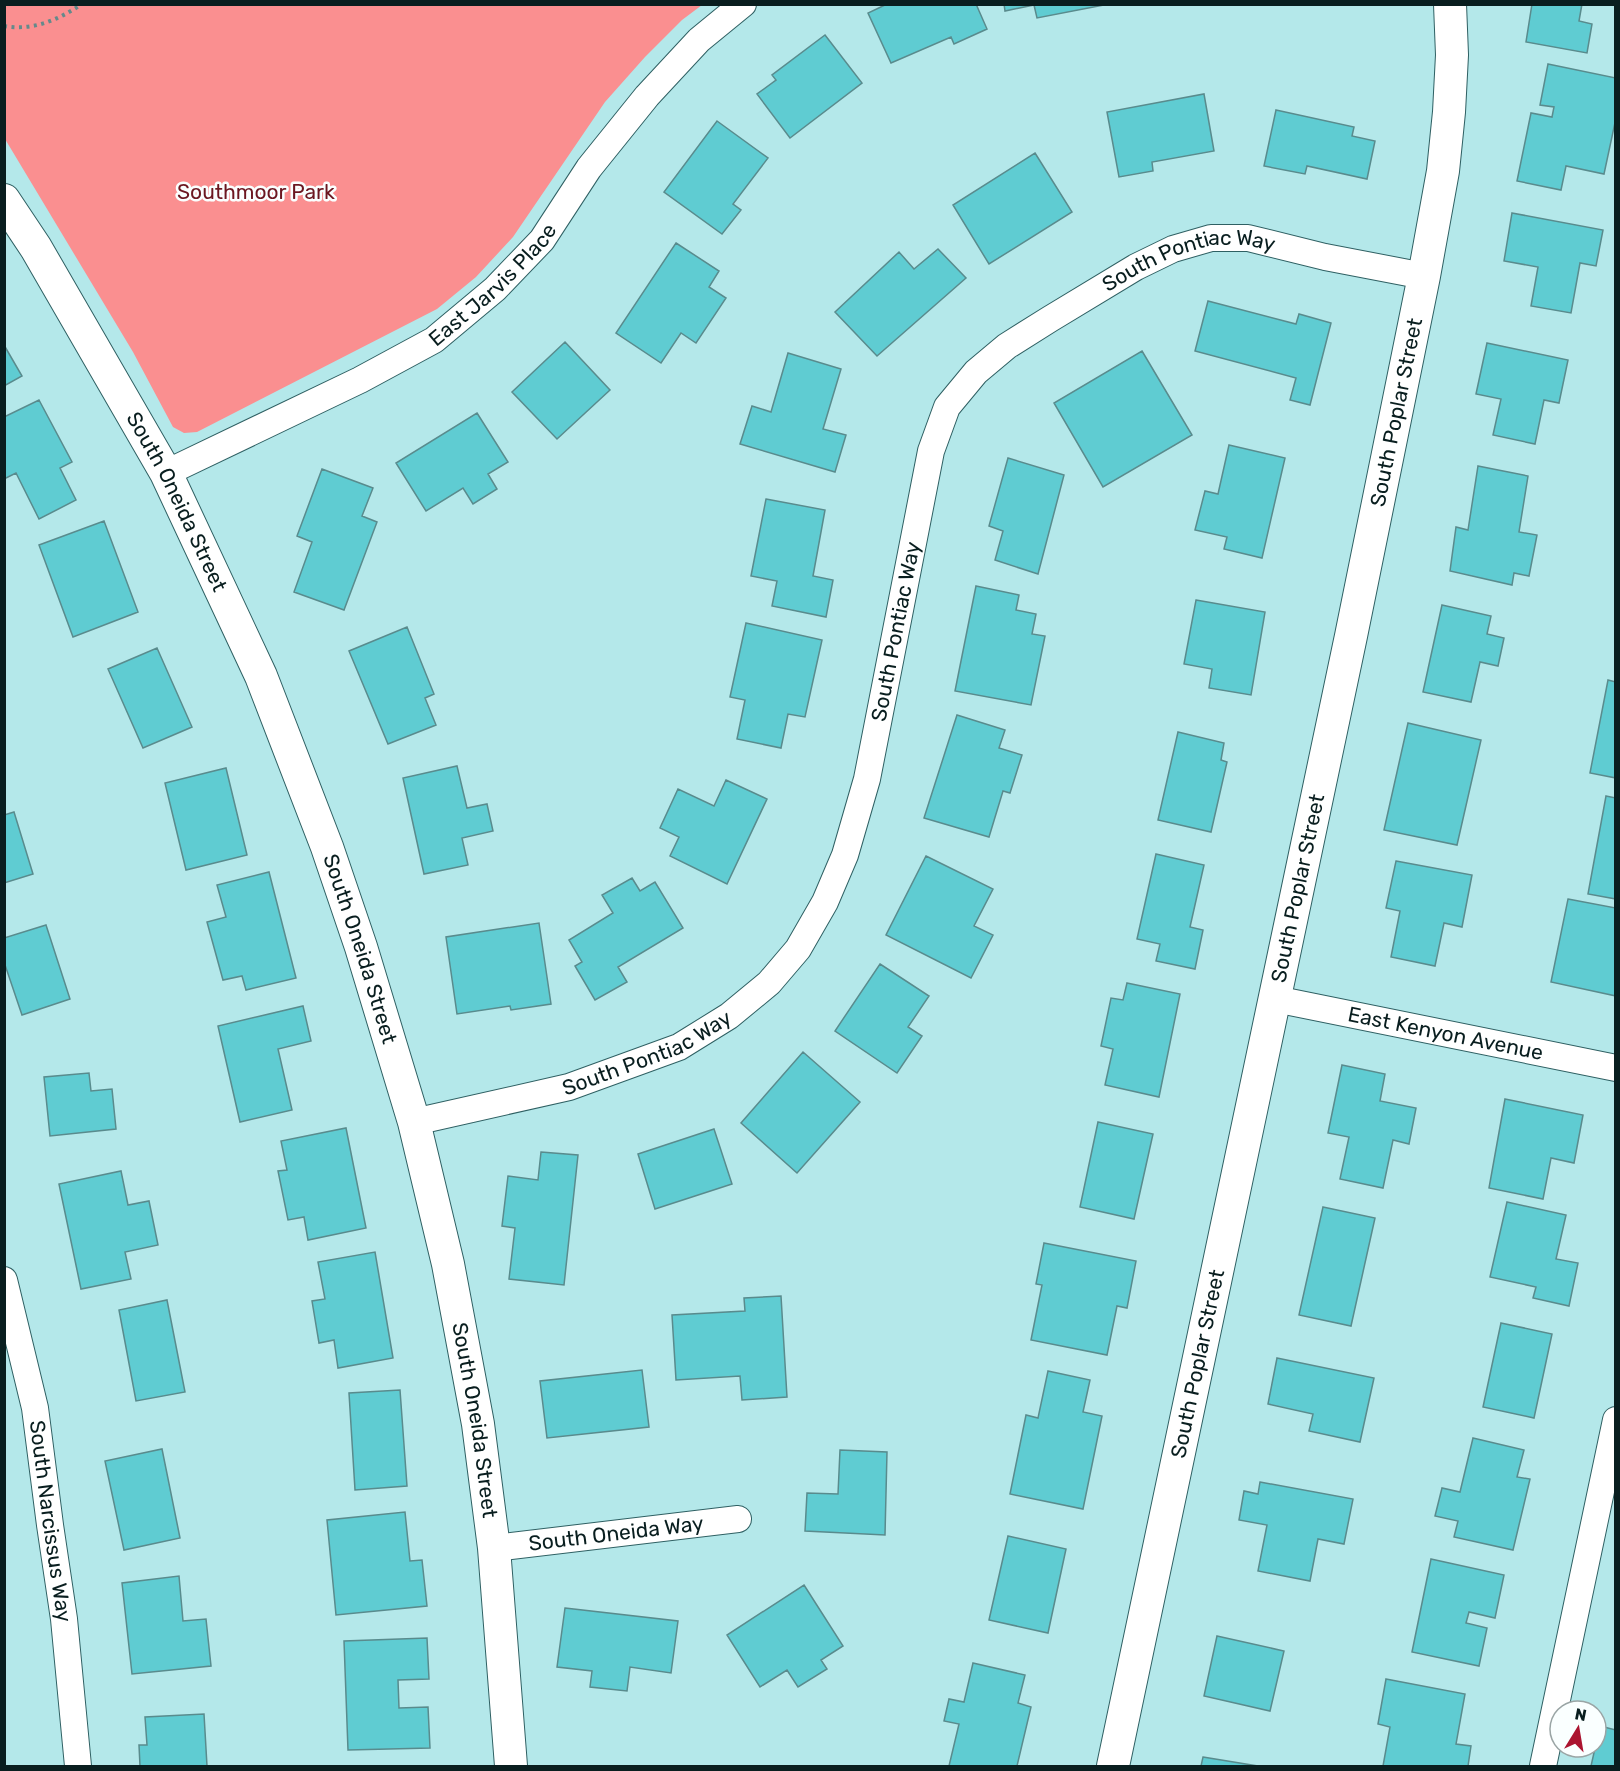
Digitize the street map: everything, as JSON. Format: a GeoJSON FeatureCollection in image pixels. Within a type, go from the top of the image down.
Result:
{"type":"FeatureCollection","features":[{"type":"Feature","properties":{"kind":"street","name":"East Jarvis Place"},"geometry":{"type":"LineString","coordinates":[[166,472],[360,380],[434,340],[495,289],[542,240],[589,168],[647,96],[699,40],[743,4]]}},
{"type":"Feature","properties":{"kind":"street","name":"South Poplar Street"},"geometry":{"type":"LineString","coordinates":[[1113,1767],[1424,276],[1443,171],[1449,112],[1452,56],[1450,4]]}},
{"type":"Feature","properties":{"kind":"street","name":"South Oneida Street"},"geometry":{"type":"LineString","coordinates":[[4,200],[36,248],[166,472],[261,676],[319,825],[361,947],[414,1122],[448,1264],[476,1413],[494,1548],[511,1767]]}},
{"type":"Feature","properties":{"kind":"street","name":"South Pontiac Way"},"geometry":{"type":"LineString","coordinates":[[414,1122],[569,1087],[679,1047],[729,1016],[769,983],[798,949],[825,902],[845,855],[867,779],[931,451],[947,407],[976,372],[1007,346],[1136,267],[1173,249],[1211,238],[1248,238],[1325,257],[1424,276]]}},
{"type":"Feature","properties":{"kind":"street","name":"East Kenyon Avenue"},"geometry":{"type":"LineString","coordinates":[[1275,999],[1616,1068]]}},
{"type":"Feature","properties":{"kind":"street","name":"South Narcissus Way"},"geometry":{"type":"LineString","coordinates":[[4,1280],[35,1408],[64,1619],[78,1767]]}},
{"type":"Feature","properties":{"kind":"street"},"geometry":{"type":"LineString","coordinates":[[1543,1767],[1616,1420]]}},
{"type":"Feature","properties":{"kind":"street","name":"South Oneida Way"},"geometry":{"type":"LineString","coordinates":[[494,1548],[738,1519]]}},
{"type":"Feature","properties":{"kind":"path"},"geometry":{"type":"LineString","coordinates":[[4,26],[19,28],[50,22],[82,4]]}},
{"type":"Feature","properties":{"kind":"green space","name":"Southmoor Park"},"geometry":{"type":"Polygon","coordinates":[[[5,4],[702,5],[682,20],[645,57],[605,102],[513,237],[476,277],[437,309],[197,432],[184,433],[173,427],[133,352],[5,139],[5,4]]]}},
{"type":"Feature","properties":{"kind":"building"},"geometry":{"type":"Polygon","coordinates":[[[887,4],[976,4],[987,29],[954,44],[951,37],[891,63],[868,13],[887,4]]]}},
{"type":"Feature","properties":{"kind":"building"},"geometry":{"type":"Polygon","coordinates":[[[1004,4],[1109,4],[1037,18],[1034,5],[1005,11],[1004,4]]]}},
{"type":"Feature","properties":{"kind":"building"},"geometry":{"type":"Polygon","coordinates":[[[1532,4],[1582,4],[1579,21],[1592,24],[1587,53],[1526,42],[1532,4]]]}},
{"type":"Feature","properties":{"kind":"building"},"geometry":{"type":"Polygon","coordinates":[[[825,35],[862,83],[790,138],[757,94],[776,80],[772,75],[825,35]]]}},
{"type":"Feature","properties":{"kind":"building"},"geometry":{"type":"Polygon","coordinates":[[[1548,64],[1616,78],[1616,118],[1604,174],[1566,166],[1561,190],[1517,181],[1531,113],[1552,117],[1554,107],[1540,105],[1548,64]]]}},
{"type":"Feature","properties":{"kind":"building"},"geometry":{"type":"Polygon","coordinates":[[[1204,94],[1214,151],[1152,162],[1153,171],[1119,177],[1107,112],[1204,94]]]}},
{"type":"Feature","properties":{"kind":"building"},"geometry":{"type":"Polygon","coordinates":[[[1276,110],[1354,127],[1352,136],[1375,141],[1367,179],[1307,166],[1305,174],[1264,166],[1276,110]]]}},
{"type":"Feature","properties":{"kind":"building"},"geometry":{"type":"Polygon","coordinates":[[[717,121],[768,158],[733,204],[741,210],[722,234],[664,192],[717,121]]]}},
{"type":"Feature","properties":{"kind":"building"},"geometry":{"type":"Polygon","coordinates":[[[1035,153],[1072,212],[989,264],[953,205],[1035,153]]]}},
{"type":"Feature","properties":{"kind":"building"},"geometry":{"type":"Polygon","coordinates":[[[1512,213],[1603,230],[1596,266],[1580,263],[1571,313],[1531,306],[1538,267],[1504,261],[1512,213]]]}},
{"type":"Feature","properties":{"kind":"building"},"geometry":{"type":"Polygon","coordinates":[[[676,243],[719,271],[709,287],[726,298],[696,343],[681,333],[661,363],[616,333],[676,243]]]}},
{"type":"Feature","properties":{"kind":"building"},"geometry":{"type":"Polygon","coordinates":[[[938,249],[966,278],[877,356],[835,312],[899,252],[914,269],[938,249]]]}},
{"type":"Feature","properties":{"kind":"building"},"geometry":{"type":"Polygon","coordinates":[[[1208,301],[1296,324],[1299,314],[1331,323],[1310,405],[1290,400],[1296,378],[1195,351],[1208,301]]]}},
{"type":"Feature","properties":{"kind":"building"},"geometry":{"type":"Polygon","coordinates":[[[565,342],[610,390],[557,439],[512,392],[565,342]]]}},
{"type":"Feature","properties":{"kind":"building"},"geometry":{"type":"Polygon","coordinates":[[[1487,343],[1568,360],[1559,403],[1544,400],[1535,444],[1493,435],[1501,399],[1476,394],[1487,343]]]}},
{"type":"Feature","properties":{"kind":"building"},"geometry":{"type":"Polygon","coordinates":[[[4,345],[22,376],[4,386],[4,345]]]}},
{"type":"Feature","properties":{"kind":"building"},"geometry":{"type":"Polygon","coordinates":[[[1142,351],[1192,435],[1103,487],[1054,403],[1142,351]]]}},
{"type":"Feature","properties":{"kind":"building"},"geometry":{"type":"Polygon","coordinates":[[[788,353],[841,369],[823,429],[846,435],[835,472],[740,444],[752,406],[771,412],[788,353]]]}},
{"type":"Feature","properties":{"kind":"building"},"geometry":{"type":"Polygon","coordinates":[[[39,400],[72,462],[60,468],[76,500],[39,519],[16,473],[4,479],[4,417],[39,400]]]}},
{"type":"Feature","properties":{"kind":"building"},"geometry":{"type":"Polygon","coordinates":[[[477,413],[508,462],[488,474],[497,489],[473,504],[463,488],[426,511],[396,463],[477,413]]]}},
{"type":"Feature","properties":{"kind":"building"},"geometry":{"type":"Polygon","coordinates":[[[1229,445],[1285,458],[1262,558],[1224,549],[1227,537],[1195,530],[1205,491],[1218,494],[1229,445]]]}},
{"type":"Feature","properties":{"kind":"building"},"geometry":{"type":"Polygon","coordinates":[[[1008,458],[1064,475],[1038,574],[995,560],[1003,531],[989,526],[1008,458]]]}},
{"type":"Feature","properties":{"kind":"building"},"geometry":{"type":"Polygon","coordinates":[[[1478,466],[1528,476],[1519,532],[1537,535],[1529,576],[1514,573],[1512,585],[1450,571],[1456,527],[1468,530],[1478,466]]]}},
{"type":"Feature","properties":{"kind":"building"},"geometry":{"type":"Polygon","coordinates":[[[322,469],[373,488],[362,516],[377,522],[344,610],[294,592],[312,542],[297,536],[322,469]]]}},
{"type":"Feature","properties":{"kind":"building"},"geometry":{"type":"Polygon","coordinates":[[[766,499],[825,510],[813,576],[833,580],[826,617],[772,606],[777,581],[751,576],[766,499]]]}},
{"type":"Feature","properties":{"kind":"building"},"geometry":{"type":"Polygon","coordinates":[[[104,521],[138,612],[73,637],[39,545],[104,521]]]}},
{"type":"Feature","properties":{"kind":"building"},"geometry":{"type":"Polygon","coordinates":[[[976,586],[1019,595],[1016,610],[1036,614],[1032,634],[1045,636],[1031,705],[955,691],[976,586]]]}},
{"type":"Feature","properties":{"kind":"building"},"geometry":{"type":"Polygon","coordinates":[[[1196,600],[1265,612],[1251,695],[1209,688],[1212,669],[1184,664],[1196,600]]]}},
{"type":"Feature","properties":{"kind":"building"},"geometry":{"type":"Polygon","coordinates":[[[1442,605],[1491,616],[1487,634],[1504,638],[1498,666],[1480,662],[1471,702],[1423,692],[1442,605]]]}},
{"type":"Feature","properties":{"kind":"building"},"geometry":{"type":"Polygon","coordinates":[[[746,623],[822,640],[805,717],[788,714],[781,748],[737,739],[745,700],[730,697],[746,623]]]}},
{"type":"Feature","properties":{"kind":"building"},"geometry":{"type":"Polygon","coordinates":[[[407,627],[434,694],[425,698],[436,725],[388,744],[349,651],[407,627]]]}},
{"type":"Feature","properties":{"kind":"building"},"geometry":{"type":"Polygon","coordinates":[[[157,648],[192,727],[143,748],[108,669],[157,648]]]}},
{"type":"Feature","properties":{"kind":"building"},"geometry":{"type":"Polygon","coordinates":[[[1608,680],[1616,682],[1616,778],[1590,773],[1608,680]]]}},
{"type":"Feature","properties":{"kind":"building"},"geometry":{"type":"Polygon","coordinates":[[[957,715],[1005,730],[999,748],[1022,755],[1010,793],[1003,791],[989,837],[924,818],[957,715]]]}},
{"type":"Feature","properties":{"kind":"building"},"geometry":{"type":"Polygon","coordinates":[[[1408,723],[1481,740],[1457,845],[1384,830],[1408,723]]]}},
{"type":"Feature","properties":{"kind":"building"},"geometry":{"type":"Polygon","coordinates":[[[1178,732],[1224,743],[1221,760],[1227,762],[1211,832],[1158,820],[1178,732]]]}},
{"type":"Feature","properties":{"kind":"building"},"geometry":{"type":"Polygon","coordinates":[[[457,766],[467,808],[487,804],[493,831],[462,838],[468,865],[424,874],[403,778],[457,766]]]}},
{"type":"Feature","properties":{"kind":"building"},"geometry":{"type":"Polygon","coordinates":[[[226,768],[247,855],[186,870],[165,783],[226,768]]]}},
{"type":"Feature","properties":{"kind":"building"},"geometry":{"type":"Polygon","coordinates":[[[726,780],[767,799],[727,884],[670,856],[679,837],[660,828],[678,789],[714,806],[726,780]]]}},
{"type":"Feature","properties":{"kind":"building"},"geometry":{"type":"Polygon","coordinates":[[[1606,796],[1616,798],[1616,899],[1588,894],[1606,796]]]}},
{"type":"Feature","properties":{"kind":"building"},"geometry":{"type":"Polygon","coordinates":[[[14,812],[33,874],[4,883],[4,815],[14,812]]]}},
{"type":"Feature","properties":{"kind":"building"},"geometry":{"type":"Polygon","coordinates":[[[1156,854],[1204,865],[1190,927],[1203,930],[1195,969],[1156,961],[1160,944],[1137,939],[1156,854]]]}},
{"type":"Feature","properties":{"kind":"building"},"geometry":{"type":"Polygon","coordinates":[[[926,856],[993,889],[974,926],[993,935],[971,978],[886,935],[926,856]]]}},
{"type":"Feature","properties":{"kind":"building"},"geometry":{"type":"Polygon","coordinates":[[[1396,861],[1472,875],[1462,927],[1444,923],[1435,966],[1391,957],[1400,911],[1386,908],[1396,861]]]}},
{"type":"Feature","properties":{"kind":"building"},"geometry":{"type":"Polygon","coordinates":[[[269,872],[296,978],[246,990],[242,976],[223,980],[207,922],[226,917],[217,885],[269,872]]]}},
{"type":"Feature","properties":{"kind":"building"},"geometry":{"type":"Polygon","coordinates":[[[632,878],[640,891],[655,882],[683,928],[618,967],[627,982],[595,1000],[575,966],[582,962],[569,940],[613,913],[602,895],[632,878]]]}},
{"type":"Feature","properties":{"kind":"building"},"geometry":{"type":"Polygon","coordinates":[[[1568,899],[1616,908],[1616,996],[1551,982],[1568,899]]]}},
{"type":"Feature","properties":{"kind":"building"},"geometry":{"type":"Polygon","coordinates":[[[539,923],[551,1004],[511,1010],[510,1006],[457,1014],[446,937],[539,923]]]}},
{"type":"Feature","properties":{"kind":"building"},"geometry":{"type":"Polygon","coordinates":[[[46,925],[70,999],[22,1015],[4,962],[4,938],[46,925]]]}},
{"type":"Feature","properties":{"kind":"building"},"geometry":{"type":"Polygon","coordinates":[[[880,964],[929,996],[908,1027],[922,1036],[897,1073],[835,1031],[880,964]]]}},
{"type":"Feature","properties":{"kind":"building"},"geometry":{"type":"Polygon","coordinates":[[[1127,983],[1180,994],[1159,1097],[1105,1085],[1113,1049],[1101,1046],[1111,998],[1123,1000],[1127,983]]]}},
{"type":"Feature","properties":{"kind":"building"},"geometry":{"type":"Polygon","coordinates":[[[303,1006],[311,1041],[278,1049],[292,1110],[240,1122],[218,1026],[303,1006]]]}},
{"type":"Feature","properties":{"kind":"building"},"geometry":{"type":"Polygon","coordinates":[[[803,1052],[860,1102],[797,1173],[741,1123],[803,1052]]]}},
{"type":"Feature","properties":{"kind":"building"},"geometry":{"type":"Polygon","coordinates":[[[1342,1065],[1385,1074],[1380,1101],[1416,1108],[1409,1144],[1393,1140],[1383,1188],[1340,1179],[1349,1137],[1328,1133],[1342,1065]]]}},
{"type":"Feature","properties":{"kind":"building"},"geometry":{"type":"Polygon","coordinates":[[[89,1073],[91,1091],[112,1089],[116,1129],[50,1136],[44,1077],[89,1073]]]}},
{"type":"Feature","properties":{"kind":"building"},"geometry":{"type":"Polygon","coordinates":[[[1505,1099],[1583,1115],[1574,1163],[1551,1158],[1543,1199],[1489,1188],[1505,1099]]]}},
{"type":"Feature","properties":{"kind":"building"},"geometry":{"type":"Polygon","coordinates":[[[1098,1122],[1153,1134],[1134,1219],[1080,1207],[1098,1122]]]}},
{"type":"Feature","properties":{"kind":"building"},"geometry":{"type":"Polygon","coordinates":[[[346,1128],[366,1228],[308,1240],[304,1217],[288,1220],[278,1171],[287,1170],[281,1141],[346,1128]]]}},
{"type":"Feature","properties":{"kind":"building"},"geometry":{"type":"Polygon","coordinates":[[[714,1129],[732,1184],[655,1209],[638,1154],[714,1129]]]}},
{"type":"Feature","properties":{"kind":"building"},"geometry":{"type":"Polygon","coordinates":[[[541,1152],[578,1155],[564,1285],[509,1279],[515,1228],[502,1226],[508,1176],[538,1180],[541,1152]]]}},
{"type":"Feature","properties":{"kind":"building"},"geometry":{"type":"Polygon","coordinates":[[[121,1171],[128,1205],[149,1201],[158,1245],[125,1252],[131,1279],[81,1289],[59,1184],[121,1171]]]}},
{"type":"Feature","properties":{"kind":"building"},"geometry":{"type":"Polygon","coordinates":[[[1507,1202],[1566,1215],[1556,1259],[1578,1263],[1569,1306],[1533,1298],[1536,1287],[1490,1277],[1507,1202]]]}},
{"type":"Feature","properties":{"kind":"building"},"geometry":{"type":"Polygon","coordinates":[[[1323,1207],[1375,1218],[1351,1326],[1299,1315],[1323,1207]]]}},
{"type":"Feature","properties":{"kind":"building"},"geometry":{"type":"Polygon","coordinates":[[[1044,1243],[1136,1261],[1127,1308],[1117,1306],[1107,1355],[1031,1340],[1042,1285],[1036,1284],[1044,1243]]]}},
{"type":"Feature","properties":{"kind":"building"},"geometry":{"type":"Polygon","coordinates":[[[375,1252],[393,1358],[338,1368],[334,1340],[319,1343],[312,1301],[325,1299],[318,1262],[375,1252]]]}},
{"type":"Feature","properties":{"kind":"building"},"geometry":{"type":"Polygon","coordinates":[[[781,1296],[787,1397],[742,1400],[740,1376],[676,1380],[672,1315],[745,1311],[744,1298],[781,1296]]]}},
{"type":"Feature","properties":{"kind":"building"},"geometry":{"type":"Polygon","coordinates":[[[167,1300],[185,1392],[136,1401],[119,1310],[167,1300]]]}},
{"type":"Feature","properties":{"kind":"building"},"geometry":{"type":"Polygon","coordinates":[[[1501,1323],[1552,1334],[1534,1418],[1483,1407],[1501,1323]]]}},
{"type":"Feature","properties":{"kind":"building"},"geometry":{"type":"Polygon","coordinates":[[[1277,1358],[1374,1378],[1360,1442],[1309,1431],[1313,1414],[1268,1404],[1277,1358]]]}},
{"type":"Feature","properties":{"kind":"building"},"geometry":{"type":"Polygon","coordinates":[[[642,1370],[649,1427],[547,1438],[540,1381],[642,1370]]]}},
{"type":"Feature","properties":{"kind":"building"},"geometry":{"type":"Polygon","coordinates":[[[1048,1371],[1090,1380],[1083,1412],[1102,1416],[1083,1509],[1010,1494],[1026,1415],[1038,1418],[1048,1371]]]}},
{"type":"Feature","properties":{"kind":"building"},"geometry":{"type":"Polygon","coordinates":[[[400,1390],[407,1486],[355,1490],[349,1393],[400,1390]]]}},
{"type":"Feature","properties":{"kind":"building"},"geometry":{"type":"Polygon","coordinates":[[[1473,1438],[1524,1450],[1517,1477],[1530,1479],[1513,1550],[1454,1537],[1458,1521],[1435,1516],[1442,1488],[1460,1492],[1473,1438]]]}},
{"type":"Feature","properties":{"kind":"building"},"geometry":{"type":"Polygon","coordinates":[[[162,1449],[180,1538],[124,1550],[105,1461],[162,1449]]]}},
{"type":"Feature","properties":{"kind":"building"},"geometry":{"type":"Polygon","coordinates":[[[840,1450],[887,1452],[885,1535],[805,1531],[807,1493],[838,1494],[840,1450]]]}},
{"type":"Feature","properties":{"kind":"building"},"geometry":{"type":"Polygon","coordinates":[[[1260,1482],[1353,1499],[1344,1544],[1318,1539],[1310,1581],[1258,1571],[1267,1525],[1239,1520],[1244,1491],[1258,1494],[1260,1482]]]}},
{"type":"Feature","properties":{"kind":"building"},"geometry":{"type":"Polygon","coordinates":[[[405,1512],[410,1561],[422,1560],[427,1606],[336,1615],[327,1520],[405,1512]]]}},
{"type":"Feature","properties":{"kind":"building"},"geometry":{"type":"Polygon","coordinates":[[[1008,1536],[1066,1549],[1048,1633],[989,1620],[1008,1536]]]}},
{"type":"Feature","properties":{"kind":"building"},"geometry":{"type":"Polygon","coordinates":[[[1431,1559],[1504,1575],[1495,1618],[1469,1612],[1466,1623],[1487,1628],[1479,1666],[1412,1652],[1431,1559]]]}},
{"type":"Feature","properties":{"kind":"building"},"geometry":{"type":"Polygon","coordinates":[[[179,1576],[183,1621],[206,1619],[211,1666],[132,1674],[122,1583],[179,1576]]]}},
{"type":"Feature","properties":{"kind":"building"},"geometry":{"type":"Polygon","coordinates":[[[804,1585],[843,1646],[821,1660],[827,1669],[798,1687],[787,1670],[760,1687],[727,1635],[804,1585]]]}},
{"type":"Feature","properties":{"kind":"building"},"geometry":{"type":"Polygon","coordinates":[[[565,1608],[678,1621],[671,1673],[630,1667],[627,1691],[590,1687],[592,1671],[557,1667],[565,1608]]]}},
{"type":"Feature","properties":{"kind":"building"},"geometry":{"type":"Polygon","coordinates":[[[1217,1636],[1284,1651],[1270,1711],[1204,1696],[1217,1636]]]}},
{"type":"Feature","properties":{"kind":"building"},"geometry":{"type":"Polygon","coordinates":[[[427,1638],[429,1679],[398,1680],[399,1708],[428,1707],[430,1748],[348,1750],[344,1641],[427,1638]]]}},
{"type":"Feature","properties":{"kind":"building"},"geometry":{"type":"Polygon","coordinates":[[[973,1663],[1025,1675],[1018,1703],[1031,1707],[1017,1766],[949,1766],[959,1724],[944,1721],[949,1699],[964,1702],[973,1663]]]}},
{"type":"Feature","properties":{"kind":"building"},"geometry":{"type":"Polygon","coordinates":[[[1386,1679],[1465,1694],[1456,1744],[1471,1746],[1468,1766],[1383,1766],[1390,1727],[1378,1724],[1386,1679]]]}},
{"type":"Feature","properties":{"kind":"building"},"geometry":{"type":"Polygon","coordinates":[[[204,1714],[207,1766],[140,1766],[139,1745],[147,1745],[145,1717],[204,1714]]]}},
{"type":"Feature","properties":{"kind":"building"},"geometry":{"type":"Polygon","coordinates":[[[1608,1728],[1616,1730],[1616,1766],[1591,1766],[1593,1759],[1608,1759],[1608,1728]]]}},
{"type":"Feature","properties":{"kind":"building"},"geometry":{"type":"Polygon","coordinates":[[[1203,1757],[1258,1766],[1201,1766],[1203,1757]]]}}]}
